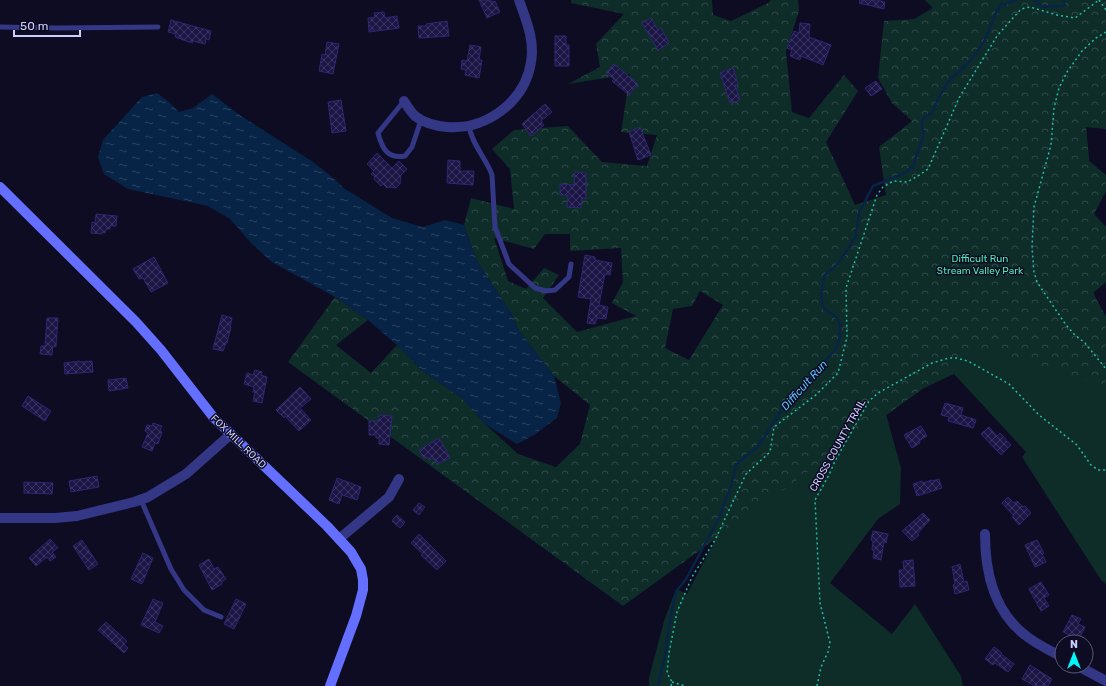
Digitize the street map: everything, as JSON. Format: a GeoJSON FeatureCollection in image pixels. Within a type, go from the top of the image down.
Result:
{"type":"FeatureCollection","features":[{"type":"Feature","properties":{"kind":"main road","name":"FOX MILL ROAD"},"geometry":{"type":"LineString","coordinates":[[0,187],[136,322],[161,350],[214,418],[351,552],[361,569],[363,590],[356,616],[330,686]]}},
{"type":"Feature","properties":{"kind":"street"},"geometry":{"type":"LineString","coordinates":[[404,101],[414,115],[421,120],[440,126],[454,127],[469,126],[493,117],[506,108],[516,97],[527,77],[531,63],[532,44],[528,25],[519,0]]}},
{"type":"Feature","properties":{"kind":"street"},"geometry":{"type":"LineString","coordinates":[[0,518],[55,518],[77,516],[120,507],[141,500],[186,474],[231,434]]}},
{"type":"Feature","properties":{"kind":"street"},"geometry":{"type":"LineString","coordinates":[[339,539],[389,497],[399,479]]}},
{"type":"Feature","properties":{"kind":"street"},"geometry":{"type":"LineString","coordinates":[[985,534],[985,550],[989,576],[996,596],[1005,613],[1024,634],[1040,646],[1054,653]]}},
{"type":"Feature","properties":{"kind":"street"},"geometry":{"type":"LineString","coordinates":[[1093,674],[1106,681]]}},
{"type":"Feature","properties":{"kind":"lane"},"geometry":{"type":"LineString","coordinates":[[0,27],[158,27]]}},
{"type":"Feature","properties":{"kind":"lane"},"geometry":{"type":"LineString","coordinates":[[404,101],[378,133],[381,144],[386,151],[396,157],[405,156],[412,147],[421,120]]}},
{"type":"Feature","properties":{"kind":"lane"},"geometry":{"type":"LineString","coordinates":[[469,126],[470,134],[477,149],[490,169],[492,175],[495,227],[509,264],[535,288],[546,291],[555,290],[569,277],[571,264]]}},
{"type":"Feature","properties":{"kind":"lane"},"geometry":{"type":"LineString","coordinates":[[141,500],[171,569],[184,590],[204,610],[221,617]]}},
{"type":"Feature","properties":{"kind":"path"},"geometry":{"type":"LineString","coordinates":[[671,686],[672,682],[667,673],[677,612],[692,577],[715,540],[746,474],[770,452],[774,427],[818,394],[838,373],[847,337],[846,288],[877,195],[883,187],[893,181],[908,182],[928,169],[958,98],[997,36],[1021,9],[1030,7],[1057,15],[1075,18],[1099,0],[1106,10]]}},
{"type":"Feature","properties":{"kind":"path"},"geometry":{"type":"LineString","coordinates":[[1106,32],[1096,38],[1082,51],[1058,88],[1054,108],[1052,145],[1034,207],[1032,247],[1034,272],[1037,282],[1066,325],[1085,343],[1106,369]]}},
{"type":"Feature","properties":{"kind":"path","name":"CROSS COUNTY TRAIL"},"geometry":{"type":"LineString","coordinates":[[817,686],[821,667],[828,652],[830,643],[820,603],[815,500],[869,400],[878,393],[932,363],[949,358],[968,361],[1009,384],[1039,415],[1077,445],[1092,465],[1098,470],[1106,470]]}},
{"type":"Feature","properties":{"kind":"path"},"geometry":{"type":"LineString","coordinates":[[672,682],[685,686]]}},
{"type":"Feature","properties":{"kind":"green space"},"geometry":{"type":"Polygon","coordinates":[[[571,0],[712,0],[713,15],[731,21],[768,3],[771,0],[798,0],[799,11],[786,51],[792,112],[809,118],[844,75],[858,91],[826,142],[855,205],[886,195],[879,147],[912,121],[892,103],[878,78],[884,21],[914,19],[933,8],[925,0],[1106,0],[1106,129],[1086,127],[1089,161],[1106,175],[1106,191],[1094,214],[1106,227],[1106,282],[1093,293],[1106,317],[1106,387],[979,348],[623,606],[288,362],[335,297],[368,320],[336,345],[371,373],[397,345],[421,370],[462,398],[485,424],[518,454],[556,467],[580,444],[590,405],[554,376],[518,329],[511,313],[477,261],[464,225],[471,198],[514,209],[510,169],[492,149],[514,130],[568,126],[602,162],[647,166],[657,135],[621,132],[630,74],[568,84],[600,67],[596,44],[624,14],[571,3],[571,0]],[[545,234],[534,249],[494,238],[508,281],[526,289],[544,268],[559,275],[543,298],[577,332],[636,316],[612,303],[623,282],[621,248],[570,251],[570,234],[545,234]],[[700,291],[692,306],[673,309],[665,348],[689,360],[723,305],[700,291]]]}},
{"type":"Feature","properties":{"kind":"green space","name":"Difficult Run Stream Valley Park"},"geometry":{"type":"Polygon","coordinates":[[[1106,0],[1106,118],[1086,127],[1100,274],[1089,277],[1106,333],[1106,584],[1101,580],[1022,457],[1026,452],[954,374],[884,407],[901,468],[900,504],[878,519],[830,583],[892,634],[915,604],[961,676],[963,686],[649,686],[649,678],[664,621],[676,589],[687,594],[856,268],[1106,0]]]}},
{"type":"Feature","properties":{"kind":"water"},"geometry":{"type":"Polygon","coordinates":[[[157,93],[179,112],[193,108],[212,94],[241,116],[313,162],[345,189],[392,218],[423,227],[445,220],[464,225],[477,261],[511,313],[518,329],[554,376],[561,403],[557,418],[534,435],[517,444],[485,424],[462,398],[421,370],[397,345],[368,320],[335,297],[272,262],[252,244],[230,219],[208,206],[128,189],[104,174],[98,157],[103,140],[142,97],[157,93]]]}},
{"type":"Feature","properties":{"kind":"building"},"geometry":{"type":"Polygon","coordinates":[[[479,0],[495,1],[500,12],[487,18],[479,0]]]}},
{"type":"Feature","properties":{"kind":"building"},"geometry":{"type":"Polygon","coordinates":[[[860,0],[877,0],[885,2],[884,9],[859,3],[860,0]]]}},
{"type":"Feature","properties":{"kind":"building"},"geometry":{"type":"Polygon","coordinates":[[[384,12],[385,18],[397,16],[399,28],[369,32],[368,18],[375,17],[374,13],[384,12]]]}},
{"type":"Feature","properties":{"kind":"building"},"geometry":{"type":"Polygon","coordinates":[[[651,18],[658,30],[661,28],[669,43],[658,50],[642,23],[651,18]]]}},
{"type":"Feature","properties":{"kind":"building"},"geometry":{"type":"Polygon","coordinates":[[[171,20],[211,31],[209,40],[206,39],[205,44],[193,41],[192,43],[175,37],[176,34],[168,32],[171,20]]]}},
{"type":"Feature","properties":{"kind":"building"},"geometry":{"type":"Polygon","coordinates":[[[447,21],[449,36],[419,38],[418,26],[427,26],[426,24],[447,21]]]}},
{"type":"Feature","properties":{"kind":"building"},"geometry":{"type":"Polygon","coordinates":[[[800,23],[810,24],[809,37],[831,45],[823,65],[801,56],[800,60],[790,56],[792,50],[787,48],[794,31],[799,33],[800,23]]]}},
{"type":"Feature","properties":{"kind":"building"},"geometry":{"type":"Polygon","coordinates":[[[555,36],[566,36],[566,45],[569,45],[569,66],[555,66],[555,36]]]}},
{"type":"Feature","properties":{"kind":"building"},"geometry":{"type":"Polygon","coordinates":[[[327,42],[339,44],[333,74],[319,71],[322,54],[325,55],[327,42]]]}},
{"type":"Feature","properties":{"kind":"building"},"geometry":{"type":"Polygon","coordinates":[[[470,45],[481,47],[479,60],[482,60],[479,78],[465,75],[466,70],[461,69],[462,60],[467,61],[470,45]]]}},
{"type":"Feature","properties":{"kind":"building"},"geometry":{"type":"Polygon","coordinates":[[[614,64],[638,84],[629,95],[612,81],[614,79],[606,73],[614,64]]]}},
{"type":"Feature","properties":{"kind":"building"},"geometry":{"type":"Polygon","coordinates":[[[733,68],[738,84],[735,85],[740,100],[730,103],[720,73],[733,68]]]}},
{"type":"Feature","properties":{"kind":"building"},"geometry":{"type":"Polygon","coordinates":[[[876,81],[882,89],[871,96],[865,88],[876,81]]]}},
{"type":"Feature","properties":{"kind":"building"},"geometry":{"type":"Polygon","coordinates":[[[341,100],[346,131],[332,133],[328,102],[341,100]]]}},
{"type":"Feature","properties":{"kind":"building"},"geometry":{"type":"Polygon","coordinates":[[[545,104],[552,112],[541,121],[544,125],[531,136],[522,124],[545,104]]]}},
{"type":"Feature","properties":{"kind":"building"},"geometry":{"type":"Polygon","coordinates":[[[640,127],[651,155],[638,160],[629,132],[640,127]]]}},
{"type":"Feature","properties":{"kind":"building"},"geometry":{"type":"Polygon","coordinates":[[[377,153],[392,168],[399,161],[407,169],[401,175],[400,184],[396,188],[387,188],[383,184],[381,186],[371,174],[374,171],[367,164],[377,153]]]}},
{"type":"Feature","properties":{"kind":"building"},"geometry":{"type":"Polygon","coordinates":[[[448,160],[460,161],[460,171],[474,171],[473,185],[447,183],[448,160]]]}},
{"type":"Feature","properties":{"kind":"building"},"geometry":{"type":"Polygon","coordinates":[[[575,172],[586,173],[586,199],[582,198],[581,208],[567,207],[568,195],[560,195],[560,184],[574,185],[575,172]]]}},
{"type":"Feature","properties":{"kind":"building"},"geometry":{"type":"Polygon","coordinates":[[[96,214],[117,216],[116,226],[110,226],[110,229],[106,229],[105,233],[102,232],[102,234],[91,233],[92,222],[95,223],[96,214]]]}},
{"type":"Feature","properties":{"kind":"building"},"geometry":{"type":"Polygon","coordinates":[[[585,255],[595,257],[595,260],[612,263],[610,275],[605,274],[599,305],[608,307],[606,319],[597,318],[595,324],[587,323],[591,299],[578,297],[585,255]]]}},
{"type":"Feature","properties":{"kind":"building"},"geometry":{"type":"Polygon","coordinates":[[[154,257],[168,283],[151,292],[143,278],[139,279],[133,269],[154,257]]]}},
{"type":"Feature","properties":{"kind":"building"},"geometry":{"type":"Polygon","coordinates":[[[222,315],[232,318],[227,343],[223,351],[213,349],[222,315]]]}},
{"type":"Feature","properties":{"kind":"building"},"geometry":{"type":"Polygon","coordinates":[[[47,318],[58,318],[56,347],[53,346],[52,355],[40,354],[41,346],[45,346],[47,318]]]}},
{"type":"Feature","properties":{"kind":"building"},"geometry":{"type":"Polygon","coordinates":[[[92,361],[93,372],[65,374],[64,363],[92,361]]]}},
{"type":"Feature","properties":{"kind":"building"},"geometry":{"type":"Polygon","coordinates":[[[255,370],[262,372],[261,375],[267,377],[262,403],[253,401],[255,392],[253,392],[254,387],[244,384],[247,373],[253,375],[255,370]]]}},
{"type":"Feature","properties":{"kind":"building"},"geometry":{"type":"Polygon","coordinates":[[[126,378],[128,388],[109,391],[108,380],[126,378]]]}},
{"type":"Feature","properties":{"kind":"building"},"geometry":{"type":"Polygon","coordinates":[[[300,387],[311,399],[300,408],[311,420],[299,431],[285,416],[284,418],[276,410],[300,387]]]}},
{"type":"Feature","properties":{"kind":"building"},"geometry":{"type":"Polygon","coordinates":[[[28,396],[51,411],[45,421],[22,406],[28,396]]]}},
{"type":"Feature","properties":{"kind":"building"},"geometry":{"type":"Polygon","coordinates":[[[945,403],[963,408],[961,415],[976,420],[973,428],[948,421],[949,417],[941,415],[945,403]]]}},
{"type":"Feature","properties":{"kind":"building"},"geometry":{"type":"Polygon","coordinates":[[[379,415],[392,416],[389,445],[379,444],[379,438],[376,438],[376,435],[369,435],[369,421],[379,421],[379,415]]]}},
{"type":"Feature","properties":{"kind":"building"},"geometry":{"type":"Polygon","coordinates":[[[153,423],[162,426],[160,431],[162,432],[158,444],[155,443],[152,451],[142,447],[148,433],[145,431],[147,425],[152,426],[153,423]]]}},
{"type":"Feature","properties":{"kind":"building"},"geometry":{"type":"Polygon","coordinates":[[[921,426],[927,436],[912,448],[904,435],[921,426]]]}},
{"type":"Feature","properties":{"kind":"building"},"geometry":{"type":"Polygon","coordinates":[[[989,427],[997,436],[1000,433],[1011,445],[1001,455],[981,434],[989,427]]]}},
{"type":"Feature","properties":{"kind":"building"},"geometry":{"type":"Polygon","coordinates":[[[439,438],[450,458],[437,464],[434,458],[429,460],[427,457],[424,458],[419,450],[439,438]]]}},
{"type":"Feature","properties":{"kind":"building"},"geometry":{"type":"Polygon","coordinates":[[[97,476],[99,487],[71,492],[69,481],[97,476]]]}},
{"type":"Feature","properties":{"kind":"building"},"geometry":{"type":"Polygon","coordinates":[[[337,478],[361,487],[357,500],[342,495],[339,504],[329,500],[337,478]]]}},
{"type":"Feature","properties":{"kind":"building"},"geometry":{"type":"Polygon","coordinates":[[[939,479],[942,488],[917,496],[913,484],[922,481],[922,483],[939,479]]]}},
{"type":"Feature","properties":{"kind":"building"},"geometry":{"type":"Polygon","coordinates":[[[24,482],[53,483],[52,494],[24,493],[24,482]]]}},
{"type":"Feature","properties":{"kind":"building"},"geometry":{"type":"Polygon","coordinates":[[[1008,497],[1014,503],[1017,501],[1023,507],[1025,506],[1031,513],[1019,525],[1012,517],[1014,516],[1002,503],[1008,497]]]}},
{"type":"Feature","properties":{"kind":"building"},"geometry":{"type":"Polygon","coordinates":[[[419,503],[425,507],[419,515],[413,510],[419,503]]]}},
{"type":"Feature","properties":{"kind":"building"},"geometry":{"type":"Polygon","coordinates":[[[923,513],[930,520],[917,534],[919,535],[912,541],[902,531],[923,513]]]}},
{"type":"Feature","properties":{"kind":"building"},"geometry":{"type":"Polygon","coordinates":[[[397,515],[405,522],[400,528],[392,521],[397,515]]]}},
{"type":"Feature","properties":{"kind":"building"},"geometry":{"type":"Polygon","coordinates":[[[873,531],[888,534],[886,543],[884,542],[881,560],[873,558],[873,541],[871,540],[873,531]]]}},
{"type":"Feature","properties":{"kind":"building"},"geometry":{"type":"Polygon","coordinates":[[[419,534],[446,561],[437,570],[411,543],[419,534]]]}},
{"type":"Feature","properties":{"kind":"building"},"geometry":{"type":"Polygon","coordinates":[[[50,539],[58,548],[52,552],[56,557],[50,561],[47,557],[36,566],[29,558],[50,539]]]}},
{"type":"Feature","properties":{"kind":"building"},"geometry":{"type":"Polygon","coordinates":[[[82,540],[98,564],[89,570],[73,546],[82,540]]]}},
{"type":"Feature","properties":{"kind":"building"},"geometry":{"type":"Polygon","coordinates":[[[1037,540],[1044,553],[1042,554],[1046,562],[1035,567],[1025,545],[1037,540]]]}},
{"type":"Feature","properties":{"kind":"building"},"geometry":{"type":"Polygon","coordinates":[[[143,553],[153,558],[142,584],[131,579],[143,553]]]}},
{"type":"Feature","properties":{"kind":"building"},"geometry":{"type":"Polygon","coordinates":[[[209,559],[214,569],[218,567],[226,579],[221,582],[222,584],[212,590],[199,565],[209,559]]]}},
{"type":"Feature","properties":{"kind":"building"},"geometry":{"type":"Polygon","coordinates":[[[913,560],[915,586],[900,587],[899,570],[904,570],[903,561],[913,560]]]}},
{"type":"Feature","properties":{"kind":"building"},"geometry":{"type":"Polygon","coordinates":[[[960,564],[964,582],[967,581],[969,590],[955,594],[952,567],[960,564]]]}},
{"type":"Feature","properties":{"kind":"building"},"geometry":{"type":"Polygon","coordinates":[[[1041,582],[1049,595],[1044,598],[1049,606],[1041,611],[1029,589],[1041,582]]]}},
{"type":"Feature","properties":{"kind":"building"},"geometry":{"type":"Polygon","coordinates":[[[153,599],[163,603],[155,622],[163,626],[159,633],[141,625],[153,599]]]}},
{"type":"Feature","properties":{"kind":"building"},"geometry":{"type":"Polygon","coordinates":[[[236,599],[246,604],[234,629],[224,624],[236,599]]]}},
{"type":"Feature","properties":{"kind":"building"},"geometry":{"type":"Polygon","coordinates":[[[1072,615],[1081,619],[1078,624],[1085,627],[1082,634],[1068,634],[1063,632],[1072,615]]]}},
{"type":"Feature","properties":{"kind":"building"},"geometry":{"type":"Polygon","coordinates":[[[106,622],[127,641],[124,644],[128,648],[124,653],[98,630],[106,622]]]}},
{"type":"Feature","properties":{"kind":"building"},"geometry":{"type":"Polygon","coordinates":[[[994,647],[1014,664],[1008,672],[995,663],[993,665],[985,659],[994,647]]]}},
{"type":"Feature","properties":{"kind":"building"},"geometry":{"type":"Polygon","coordinates":[[[1030,665],[1052,679],[1048,686],[1035,686],[1022,679],[1030,665]]]}},
{"type":"Feature","properties":{"kind":"waterway","name":"Difficult Run"},"geometry":{"type":"LineString","coordinates":[[658,686],[676,592],[686,579],[719,518],[731,486],[736,465],[750,452],[756,449],[787,402],[810,380],[837,347],[840,336],[840,323],[834,315],[823,308],[821,296],[824,276],[838,264],[856,236],[859,213],[873,186],[905,173],[913,166],[924,134],[922,121],[926,116],[932,113],[948,82],[971,60],[984,42],[997,11],[1002,5],[1016,0]]}},
{"type":"Feature","properties":{"kind":"waterway","name":"Difficult Run"},"geometry":{"type":"LineString","coordinates":[[1034,0],[1043,7],[1063,6],[1065,0]]}}]}
